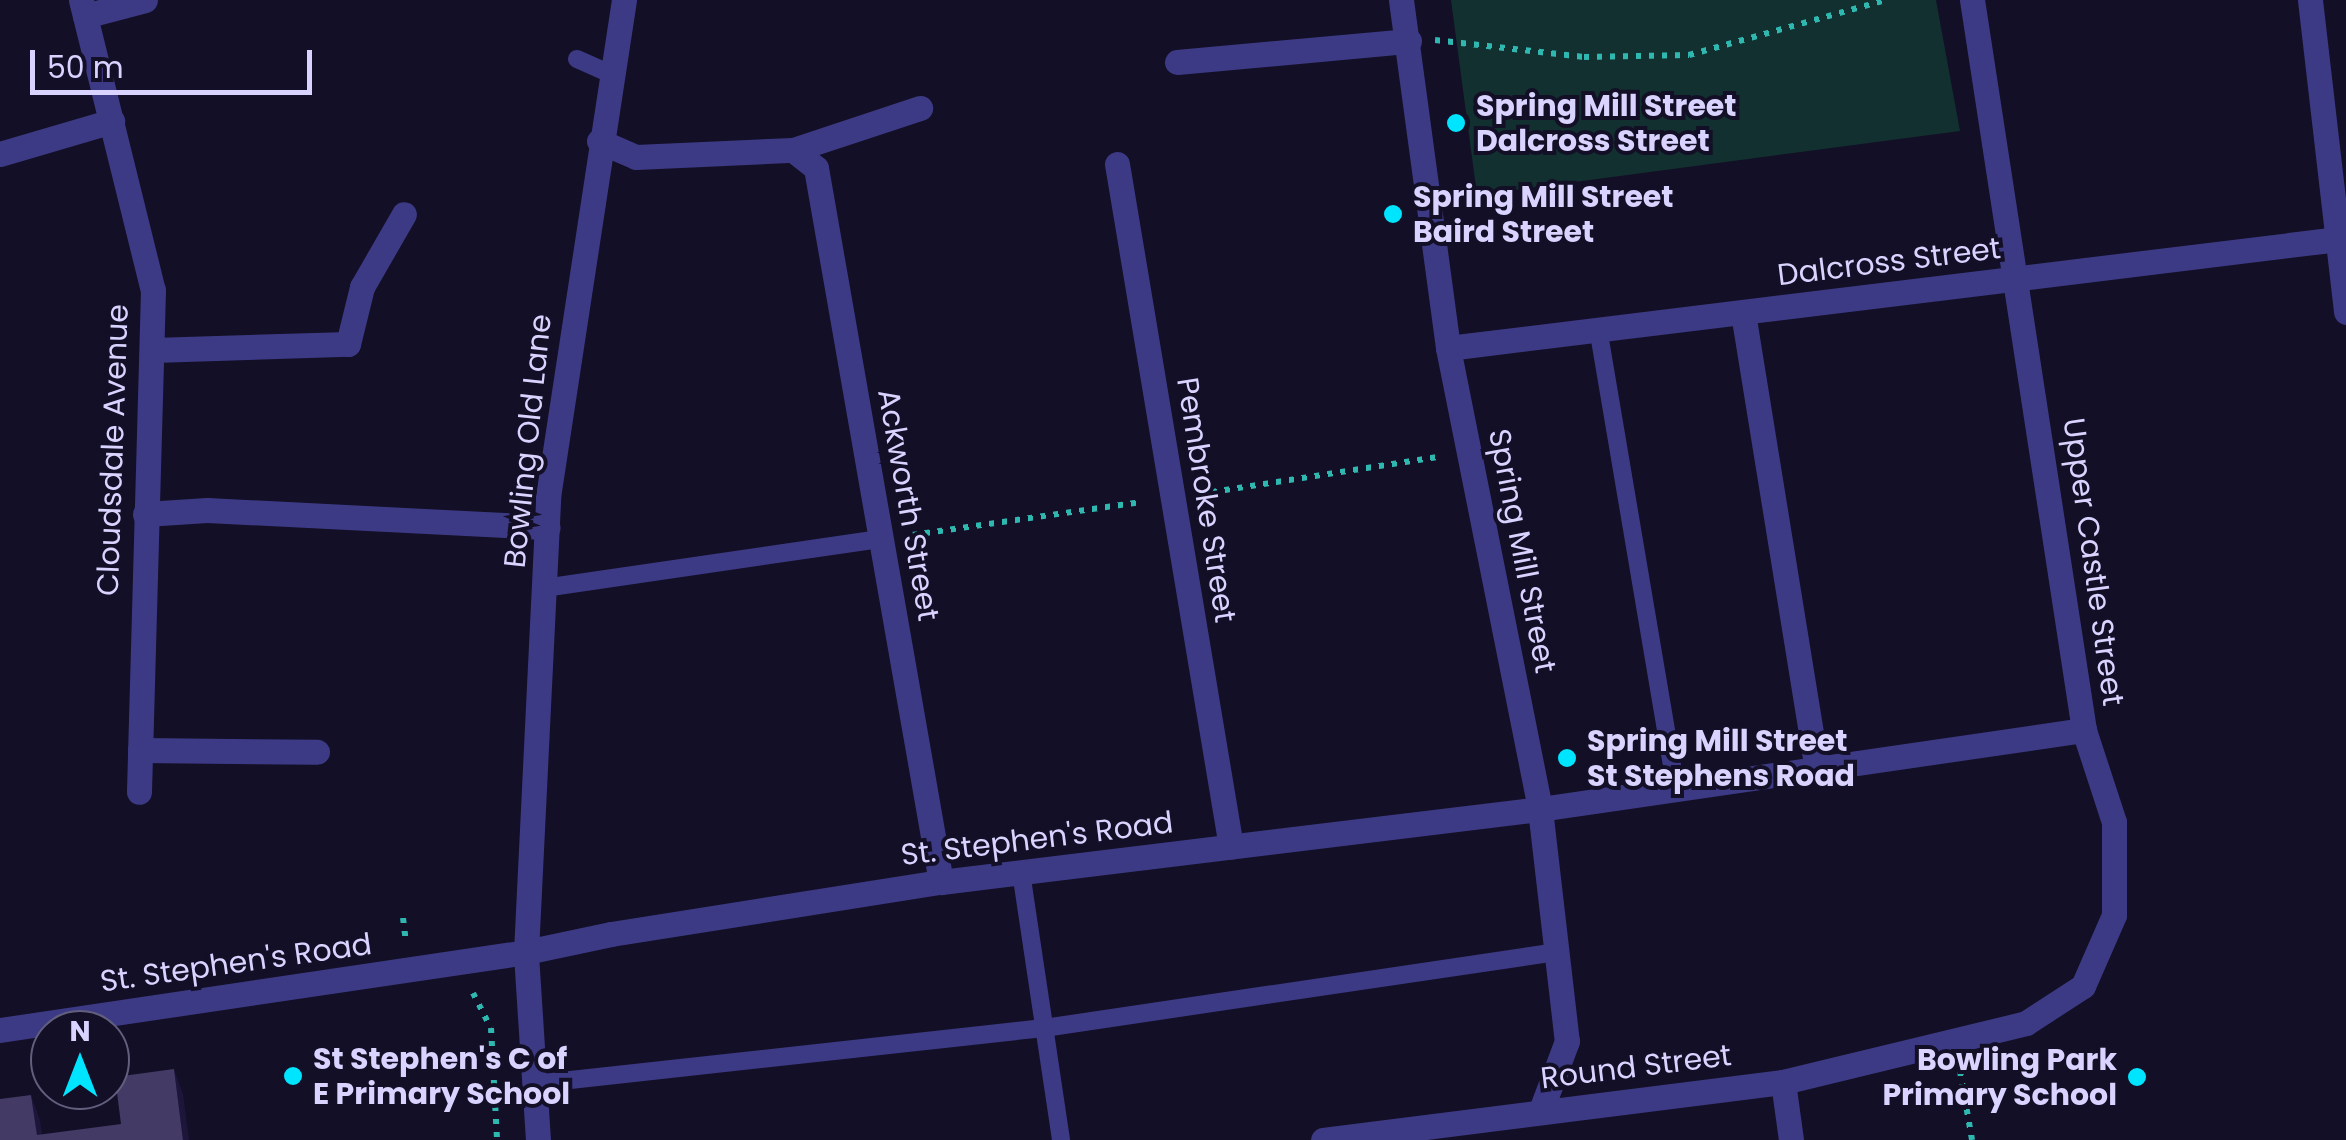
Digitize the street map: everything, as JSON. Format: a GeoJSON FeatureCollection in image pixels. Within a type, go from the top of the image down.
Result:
{"type":"FeatureCollection","features":[{"type":"Feature","properties":{"kind":"street"},"geometry":{"type":"LineString","coordinates":[[83,8],[145,0]]}},
{"type":"Feature","properties":{"kind":"street","name":"Bowling Old Lane"},"geometry":{"type":"LineString","coordinates":[[538,1140],[526,952],[548,527],[600,141],[624,0]]}},
{"type":"Feature","properties":{"kind":"street","name":"Spring Mill Street"},"geometry":{"type":"LineString","coordinates":[[1401,0],[1448,348],[1540,808],[1567,1041],[1542,1110]]}},
{"type":"Feature","properties":{"kind":"street","name":"Upper Castle Street"},"geometry":{"type":"LineString","coordinates":[[1956,1045],[2026,1023],[2083,986],[2114,915],[2114,822],[2084,730],[2018,278],[1972,0]]}},
{"type":"Feature","properties":{"kind":"street"},"geometry":{"type":"LineString","coordinates":[[2310,0],[2346,312]]}},
{"type":"Feature","properties":{"kind":"street","name":"Cloudsdale Avenue"},"geometry":{"type":"LineString","coordinates":[[83,8],[152,290],[139,792]]}},
{"type":"Feature","properties":{"kind":"street"},"geometry":{"type":"LineString","coordinates":[[1177,62],[1409,42]]}},
{"type":"Feature","properties":{"kind":"street"},"geometry":{"type":"LineString","coordinates":[[600,141],[636,157],[794,150],[920,108]]}},
{"type":"Feature","properties":{"kind":"street"},"geometry":{"type":"LineString","coordinates":[[0,154],[112,121]]}},
{"type":"Feature","properties":{"kind":"street","name":"Ackworth Street"},"geometry":{"type":"LineString","coordinates":[[794,150],[816,168],[941,882]]}},
{"type":"Feature","properties":{"kind":"street","name":"Pembroke Street"},"geometry":{"type":"LineString","coordinates":[[1117,164],[1230,847]]}},
{"type":"Feature","properties":{"kind":"street"},"geometry":{"type":"LineString","coordinates":[[152,350],[348,344],[362,288],[404,214]]}},
{"type":"Feature","properties":{"kind":"street","name":"Dalcross Street"},"geometry":{"type":"LineString","coordinates":[[1448,348],[2338,240]]}},
{"type":"Feature","properties":{"kind":"street"},"geometry":{"type":"LineString","coordinates":[[1743,313],[1816,764]]}},
{"type":"Feature","properties":{"kind":"street"},"geometry":{"type":"LineString","coordinates":[[145,514],[224,511],[548,527]]}},
{"type":"Feature","properties":{"kind":"street","name":"St. Stephen's Road"},"geometry":{"type":"LineString","coordinates":[[0,1030],[526,952],[611,934],[941,882],[1540,808],[1816,764],[2084,730]]}},
{"type":"Feature","properties":{"kind":"street"},"geometry":{"type":"LineString","coordinates":[[140,750],[317,752]]}},
{"type":"Feature","properties":{"kind":"street","name":"Round Street"},"geometry":{"type":"LineString","coordinates":[[1322,1140],[1783,1082],[1956,1045]]}},
{"type":"Feature","properties":{"kind":"street"},"geometry":{"type":"LineString","coordinates":[[1783,1082],[1790,1140]]}},
{"type":"Feature","properties":{"kind":"lane"},"geometry":{"type":"LineString","coordinates":[[578,59],[611,74]]}},
{"type":"Feature","properties":{"kind":"lane"},"geometry":{"type":"LineString","coordinates":[[1598,328],[1676,787]]}},
{"type":"Feature","properties":{"kind":"lane"},"geometry":{"type":"LineString","coordinates":[[544,588],[881,539]]}},
{"type":"Feature","properties":{"kind":"lane"},"geometry":{"type":"LineString","coordinates":[[1021,872],[1060,1140]]}},
{"type":"Feature","properties":{"kind":"lane"},"geometry":{"type":"LineString","coordinates":[[534,1084],[1044,1028],[1557,952]]}},
{"type":"Feature","properties":{"kind":"path"},"geometry":{"type":"LineString","coordinates":[[1409,42],[1457,40],[1584,56],[1689,55],[1886,0]]}},
{"type":"Feature","properties":{"kind":"path"},"geometry":{"type":"LineString","coordinates":[[881,539],[1469,453]]}},
{"type":"Feature","properties":{"kind":"path"},"geometry":{"type":"LineString","coordinates":[[467,990],[480,996],[491,1028],[497,1140]]}},
{"type":"Feature","properties":{"kind":"path"},"geometry":{"type":"LineString","coordinates":[[1956,1045],[1972,1140]]}},
{"type":"Feature","properties":{"kind":"green space"},"geometry":{"type":"Polygon","coordinates":[[[1451,0],[1936,0],[1960,131],[1477,195],[1451,0]]]}},
{"type":"Feature","properties":{"kind":"building"},"geometry":{"type":"Polygon","coordinates":[[[174,1069],[183,1140],[0,1140],[0,1099],[30,1095],[37,1135],[121,1124],[119,1110],[130,1110],[130,1075],[174,1069]]]}},
{"type":"Feature","properties":{"kind":"place","name":"Spring Mill Street Dalcross Street"},"geometry":{"type":"Point","coordinates":[1456,123]}},
{"type":"Feature","properties":{"kind":"place","name":"Spring Mill Street Baird Street"},"geometry":{"type":"Point","coordinates":[1393,214]}},
{"type":"Feature","properties":{"kind":"place","name":"Spring Mill Street St Stephens Road"},"geometry":{"type":"Point","coordinates":[1567,758]}},
{"type":"Feature","properties":{"kind":"place","name":"St Stephen's C of E Primary School"},"geometry":{"type":"Point","coordinates":[293,1076]}},
{"type":"Feature","properties":{"kind":"place","name":"Bowling Park Primary School"},"geometry":{"type":"Point","coordinates":[2137,1077]}}]}
